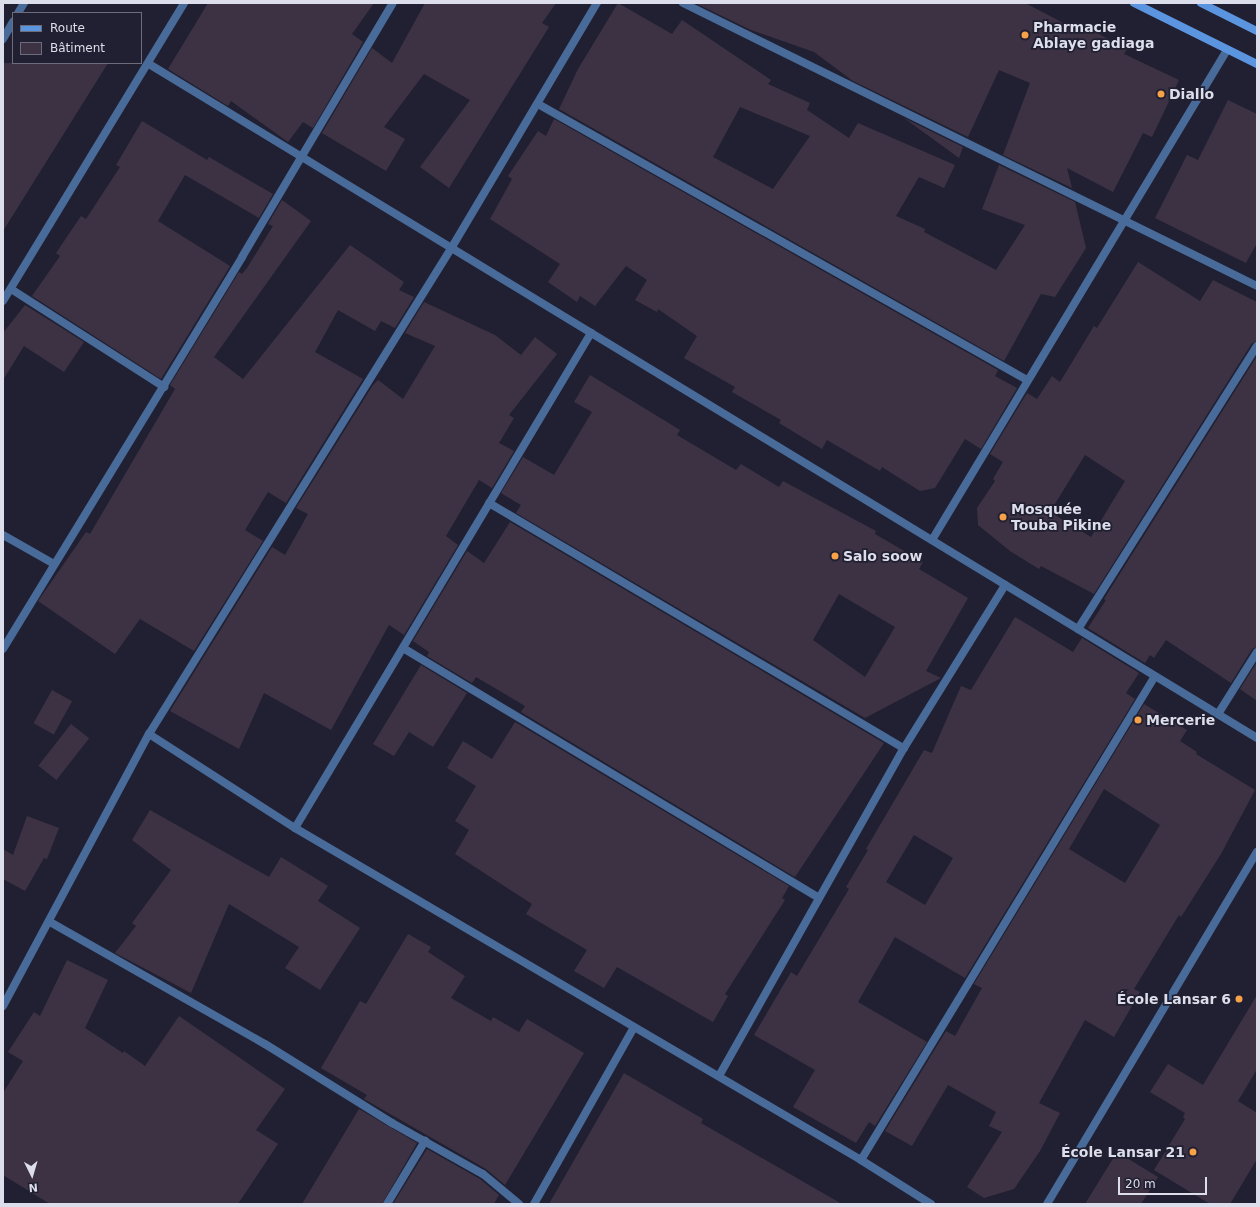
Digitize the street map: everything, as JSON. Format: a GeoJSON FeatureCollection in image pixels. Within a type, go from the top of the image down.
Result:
{"type":"FeatureCollection","features":[{"type":"Feature","properties":{"kind":"main road"},"geometry":{"type":"LineString","coordinates":[[1134,3],[1257,64]]}},
{"type":"Feature","properties":{"kind":"main road"},"geometry":{"type":"LineString","coordinates":[[1201,3],[1257,30]]}},
{"type":"Feature","properties":{"kind":"street"},"geometry":{"type":"LineString","coordinates":[[19,12],[24,3]]}},
{"type":"Feature","properties":{"kind":"street"},"geometry":{"type":"LineString","coordinates":[[3,301],[149,64],[184,3]]}},
{"type":"Feature","properties":{"kind":"street"},"geometry":{"type":"LineString","coordinates":[[3,649],[164,387],[393,3]]}},
{"type":"Feature","properties":{"kind":"street"},"geometry":{"type":"LineString","coordinates":[[3,1006],[50,922],[149,734],[452,248],[597,3]]}},
{"type":"Feature","properties":{"kind":"street"},"geometry":{"type":"LineString","coordinates":[[683,3],[1257,286]]}},
{"type":"Feature","properties":{"kind":"street"},"geometry":{"type":"LineString","coordinates":[[3,40],[12,24]]}},
{"type":"Feature","properties":{"kind":"street"},"geometry":{"type":"LineString","coordinates":[[932,540],[1123,220],[1227,50]]}},
{"type":"Feature","properties":{"kind":"street"},"geometry":{"type":"LineString","coordinates":[[149,64],[1257,738]]}},
{"type":"Feature","properties":{"kind":"street"},"geometry":{"type":"LineString","coordinates":[[538,104],[1027,380]]}},
{"type":"Feature","properties":{"kind":"street"},"geometry":{"type":"LineString","coordinates":[[11,288],[164,387]]}},
{"type":"Feature","properties":{"kind":"street"},"geometry":{"type":"LineString","coordinates":[[295,828],[591,333]]}},
{"type":"Feature","properties":{"kind":"street"},"geometry":{"type":"LineString","coordinates":[[1078,629],[1257,346]]}},
{"type":"Feature","properties":{"kind":"street"},"geometry":{"type":"LineString","coordinates":[[489,503],[904,748]]}},
{"type":"Feature","properties":{"kind":"street"},"geometry":{"type":"LineString","coordinates":[[3,535],[54,564]]}},
{"type":"Feature","properties":{"kind":"street"},"geometry":{"type":"LineString","coordinates":[[719,1076],[904,748],[1005,585]]}},
{"type":"Feature","properties":{"kind":"street"},"geometry":{"type":"LineString","coordinates":[[403,648],[819,898]]}},
{"type":"Feature","properties":{"kind":"street"},"geometry":{"type":"LineString","coordinates":[[1218,714],[1257,652]]}},
{"type":"Feature","properties":{"kind":"street"},"geometry":{"type":"LineString","coordinates":[[861,1160],[1155,676]]}},
{"type":"Feature","properties":{"kind":"street"},"geometry":{"type":"LineString","coordinates":[[149,734],[295,828],[719,1076],[932,1204]]}},
{"type":"Feature","properties":{"kind":"street"},"geometry":{"type":"LineString","coordinates":[[1047,1204],[1257,852]]}},
{"type":"Feature","properties":{"kind":"street"},"geometry":{"type":"LineString","coordinates":[[50,922],[284,1055],[424,1141],[483,1174],[519,1204]]}},
{"type":"Feature","properties":{"kind":"street"},"geometry":{"type":"LineString","coordinates":[[534,1204],[634,1027]]}},
{"type":"Feature","properties":{"kind":"street"},"geometry":{"type":"LineString","coordinates":[[387,1204],[424,1141]]}},
{"type":"Feature","properties":{"kind":"building"},"geometry":{"type":"Polygon","coordinates":[[[208,3],[374,3],[352,34],[363,42],[313,128],[303,122],[288,142],[231,101],[228,106],[168,69],[208,3]]]}},
{"type":"Feature","properties":{"kind":"building"},"geometry":{"type":"Polygon","coordinates":[[[425,3],[556,3],[542,23],[549,27],[449,188],[420,167],[470,100],[424,74],[384,127],[405,139],[386,171],[322,133],[372,48],[392,63],[425,3]]]}},
{"type":"Feature","properties":{"kind":"building"},"geometry":{"type":"Polygon","coordinates":[[[618,3],[672,34],[682,20],[771,80],[768,84],[810,103],[807,110],[849,138],[858,123],[955,165],[944,188],[919,177],[896,216],[925,229],[924,232],[996,270],[1025,225],[982,209],[999,165],[1075,202],[1086,248],[1055,297],[1041,294],[1004,361],[559,109],[578,69],[618,3]],[[740,107],[713,157],[773,189],[810,136],[740,107]]]}},
{"type":"Feature","properties":{"kind":"building"},"geometry":{"type":"Polygon","coordinates":[[[695,3],[1025,3],[1079,31],[1082,25],[1127,49],[1124,54],[1179,80],[1152,137],[1143,133],[1113,192],[1067,168],[1072,188],[1003,155],[1030,83],[999,70],[968,137],[853,81],[814,52],[751,30],[695,3]]]}},
{"type":"Feature","properties":{"kind":"building"},"geometry":{"type":"Polygon","coordinates":[[[3,63],[107,64],[3,231],[3,63]]]}},
{"type":"Feature","properties":{"kind":"building"},"geometry":{"type":"Polygon","coordinates":[[[1228,100],[1257,114],[1257,243],[1246,263],[1155,218],[1187,155],[1198,160],[1228,100]]]}},
{"type":"Feature","properties":{"kind":"building"},"geometry":{"type":"Polygon","coordinates":[[[904,118],[963,147],[959,158],[904,118]]]}},
{"type":"Feature","properties":{"kind":"building"},"geometry":{"type":"Polygon","coordinates":[[[554,119],[998,370],[995,376],[1017,388],[981,449],[965,439],[935,488],[920,491],[882,467],[880,471],[827,440],[822,449],[779,423],[781,420],[732,392],[735,387],[684,358],[697,336],[658,309],[657,312],[635,300],[647,280],[626,266],[595,306],[580,296],[577,302],[548,282],[560,264],[490,219],[512,179],[508,176],[538,131],[546,136],[554,119]]]}},
{"type":"Feature","properties":{"kind":"building"},"geometry":{"type":"Polygon","coordinates":[[[142,121],[207,160],[209,157],[273,194],[259,218],[185,175],[158,221],[230,266],[161,379],[32,296],[60,256],[56,253],[81,216],[86,219],[120,167],[116,165],[142,121]]]}},
{"type":"Feature","properties":{"kind":"building"},"geometry":{"type":"Polygon","coordinates":[[[282,200],[311,221],[214,357],[243,379],[350,245],[404,282],[399,290],[414,297],[395,328],[381,321],[375,331],[338,310],[315,352],[363,379],[286,503],[268,492],[245,530],[263,541],[194,651],[140,619],[115,654],[38,601],[86,532],[90,534],[175,389],[170,385],[239,272],[242,274],[247,268],[273,226],[268,224],[282,200]]]}},
{"type":"Feature","properties":{"kind":"building"},"geometry":{"type":"Polygon","coordinates":[[[1138,262],[1200,301],[1213,280],[1257,302],[1257,341],[1252,343],[1094,594],[1041,566],[1039,569],[1010,551],[978,525],[977,508],[995,481],[993,479],[1003,462],[990,454],[1027,393],[1037,399],[1052,376],[1060,382],[1094,326],[1097,328],[1138,262]],[[1085,455],[1050,512],[1091,537],[1125,481],[1085,455]]]}},
{"type":"Feature","properties":{"kind":"building"},"geometry":{"type":"Polygon","coordinates":[[[424,302],[495,335],[521,355],[535,337],[557,354],[509,415],[514,418],[499,443],[514,451],[492,488],[479,480],[446,536],[458,545],[404,635],[389,625],[331,730],[264,693],[239,749],[170,711],[272,547],[285,555],[308,514],[296,508],[373,385],[378,380],[403,399],[435,346],[405,333],[424,302]]]}},
{"type":"Feature","properties":{"kind":"building"},"geometry":{"type":"Polygon","coordinates":[[[25,305],[84,342],[64,372],[24,346],[3,380],[3,333],[25,305]]]}},
{"type":"Feature","properties":{"kind":"building"},"geometry":{"type":"Polygon","coordinates":[[[1257,356],[1257,647],[1252,649],[1231,683],[1166,640],[1154,658],[1150,655],[1145,663],[1088,628],[1106,600],[1104,599],[1257,356]]]}},
{"type":"Feature","properties":{"kind":"building"},"geometry":{"type":"Polygon","coordinates":[[[590,375],[680,430],[677,435],[736,470],[741,464],[779,487],[783,481],[876,531],[875,534],[923,562],[919,569],[968,598],[926,671],[941,678],[865,718],[516,513],[521,505],[501,493],[523,457],[554,475],[592,412],[574,402],[590,375]],[[839,594],[813,640],[865,677],[895,627],[839,594]]]}},
{"type":"Feature","properties":{"kind":"building"},"geometry":{"type":"Polygon","coordinates":[[[510,522],[884,743],[795,877],[521,712],[525,706],[476,677],[472,683],[427,656],[429,652],[413,641],[467,551],[484,563],[510,522]]]}},
{"type":"Feature","properties":{"kind":"building"},"geometry":{"type":"Polygon","coordinates":[[[1015,617],[1073,652],[1082,638],[1139,673],[1126,693],[1135,699],[965,978],[895,937],[858,1002],[927,1042],[875,1126],[869,1122],[856,1143],[793,1107],[815,1070],[754,1035],[791,972],[797,976],[849,889],[846,887],[868,850],[866,849],[924,750],[932,753],[961,686],[971,690],[1015,617]],[[914,835],[886,882],[925,905],[953,858],[914,835]]]}},
{"type":"Feature","properties":{"kind":"building"},"geometry":{"type":"Polygon","coordinates":[[[1257,662],[1257,701],[1240,689],[1257,662]]]}},
{"type":"Feature","properties":{"kind":"building"},"geometry":{"type":"Polygon","coordinates":[[[421,665],[467,693],[433,747],[409,732],[394,756],[373,744],[421,665]]]}},
{"type":"Feature","properties":{"kind":"building"},"geometry":{"type":"Polygon","coordinates":[[[52,690],[72,701],[54,734],[34,723],[52,690]]]}},
{"type":"Feature","properties":{"kind":"building"},"geometry":{"type":"Polygon","coordinates":[[[1144,704],[1187,730],[1180,741],[1197,752],[1196,754],[1255,790],[1221,854],[1181,917],[1179,915],[1134,989],[1140,992],[1114,1037],[1085,1020],[1039,1103],[1060,1113],[1040,1151],[1014,1189],[984,1198],[967,1187],[1002,1132],[989,1126],[996,1112],[948,1085],[912,1146],[885,1131],[946,1031],[955,1036],[982,988],[974,984],[1144,704]],[[1104,789],[1069,849],[1125,883],[1160,825],[1104,789]]]}},
{"type":"Feature","properties":{"kind":"building"},"geometry":{"type":"Polygon","coordinates":[[[515,722],[789,886],[782,898],[785,900],[725,994],[728,996],[713,1022],[617,967],[604,988],[574,971],[587,950],[526,914],[532,904],[455,854],[469,830],[455,821],[476,786],[447,768],[463,741],[492,759],[515,722]]]}},
{"type":"Feature","properties":{"kind":"building"},"geometry":{"type":"Polygon","coordinates":[[[71,724],[89,738],[56,780],[38,766],[71,724]]]}},
{"type":"Feature","properties":{"kind":"building"},"geometry":{"type":"Polygon","coordinates":[[[150,810],[269,877],[281,857],[328,886],[318,901],[360,928],[320,990],[285,968],[299,947],[229,904],[191,993],[115,953],[136,926],[132,923],[171,870],[132,840],[150,810]]]}},
{"type":"Feature","properties":{"kind":"building"},"geometry":{"type":"Polygon","coordinates":[[[27,816],[59,828],[47,859],[44,858],[25,891],[3,879],[3,849],[13,855],[27,816]]]}},
{"type":"Feature","properties":{"kind":"building"},"geometry":{"type":"Polygon","coordinates":[[[408,934],[431,947],[428,952],[465,976],[451,998],[491,1021],[493,1017],[519,1032],[527,1019],[584,1053],[505,1185],[486,1169],[364,1099],[367,1095],[321,1068],[360,1001],[366,1004],[408,934]]]}},
{"type":"Feature","properties":{"kind":"building"},"geometry":{"type":"Polygon","coordinates":[[[67,960],[108,980],[85,1028],[123,1053],[124,1051],[145,1066],[179,1016],[285,1089],[256,1130],[278,1144],[238,1204],[50,1204],[3,1175],[3,1093],[23,1061],[8,1052],[34,1012],[40,1016],[67,960]]]}},
{"type":"Feature","properties":{"kind":"building","name":"École Lansar 21"},"geometry":{"type":"Polygon","coordinates":[[[1257,995],[1257,1069],[1238,1101],[1257,1113],[1257,1159],[1230,1204],[1210,1204],[1154,1170],[1185,1119],[1183,1117],[1185,1113],[1150,1092],[1168,1064],[1203,1085],[1257,995]]]}},
{"type":"Feature","properties":{"kind":"building"},"geometry":{"type":"Polygon","coordinates":[[[624,1073],[703,1119],[701,1123],[842,1204],[549,1204],[624,1073]]]}},
{"type":"Feature","properties":{"kind":"building"},"geometry":{"type":"Polygon","coordinates":[[[359,1109],[417,1143],[382,1204],[302,1204],[359,1109]]]}},
{"type":"Feature","properties":{"kind":"building"},"geometry":{"type":"Polygon","coordinates":[[[427,1149],[480,1179],[499,1195],[494,1204],[393,1204],[427,1149]]]}},
{"type":"Feature","properties":{"kind":"building"},"geometry":{"type":"Polygon","coordinates":[[[1117,1152],[1158,1177],[1141,1204],[1085,1204],[1117,1152]]]}},
{"type":"Feature","properties":{"kind":"place","name":"Pharmacie Ablaye gadiaga"},"geometry":{"type":"Point","coordinates":[1025,35]}},
{"type":"Feature","properties":{"kind":"place","name":"Diallo"},"geometry":{"type":"Point","coordinates":[1161,94]}},
{"type":"Feature","properties":{"kind":"place","name":"Mosquée Touba Pikine"},"geometry":{"type":"Point","coordinates":[1003,517]}},
{"type":"Feature","properties":{"kind":"place","name":"Salo soow"},"geometry":{"type":"Point","coordinates":[835,556]}},
{"type":"Feature","properties":{"kind":"place","name":"Mercerie"},"geometry":{"type":"Point","coordinates":[1138,720]}},
{"type":"Feature","properties":{"kind":"place","name":"École Lansar 6"},"geometry":{"type":"Point","coordinates":[1239,999]}},
{"type":"Feature","properties":{"kind":"place","name":"École Lansar 21"},"geometry":{"type":"Point","coordinates":[1193,1152]}}]}
